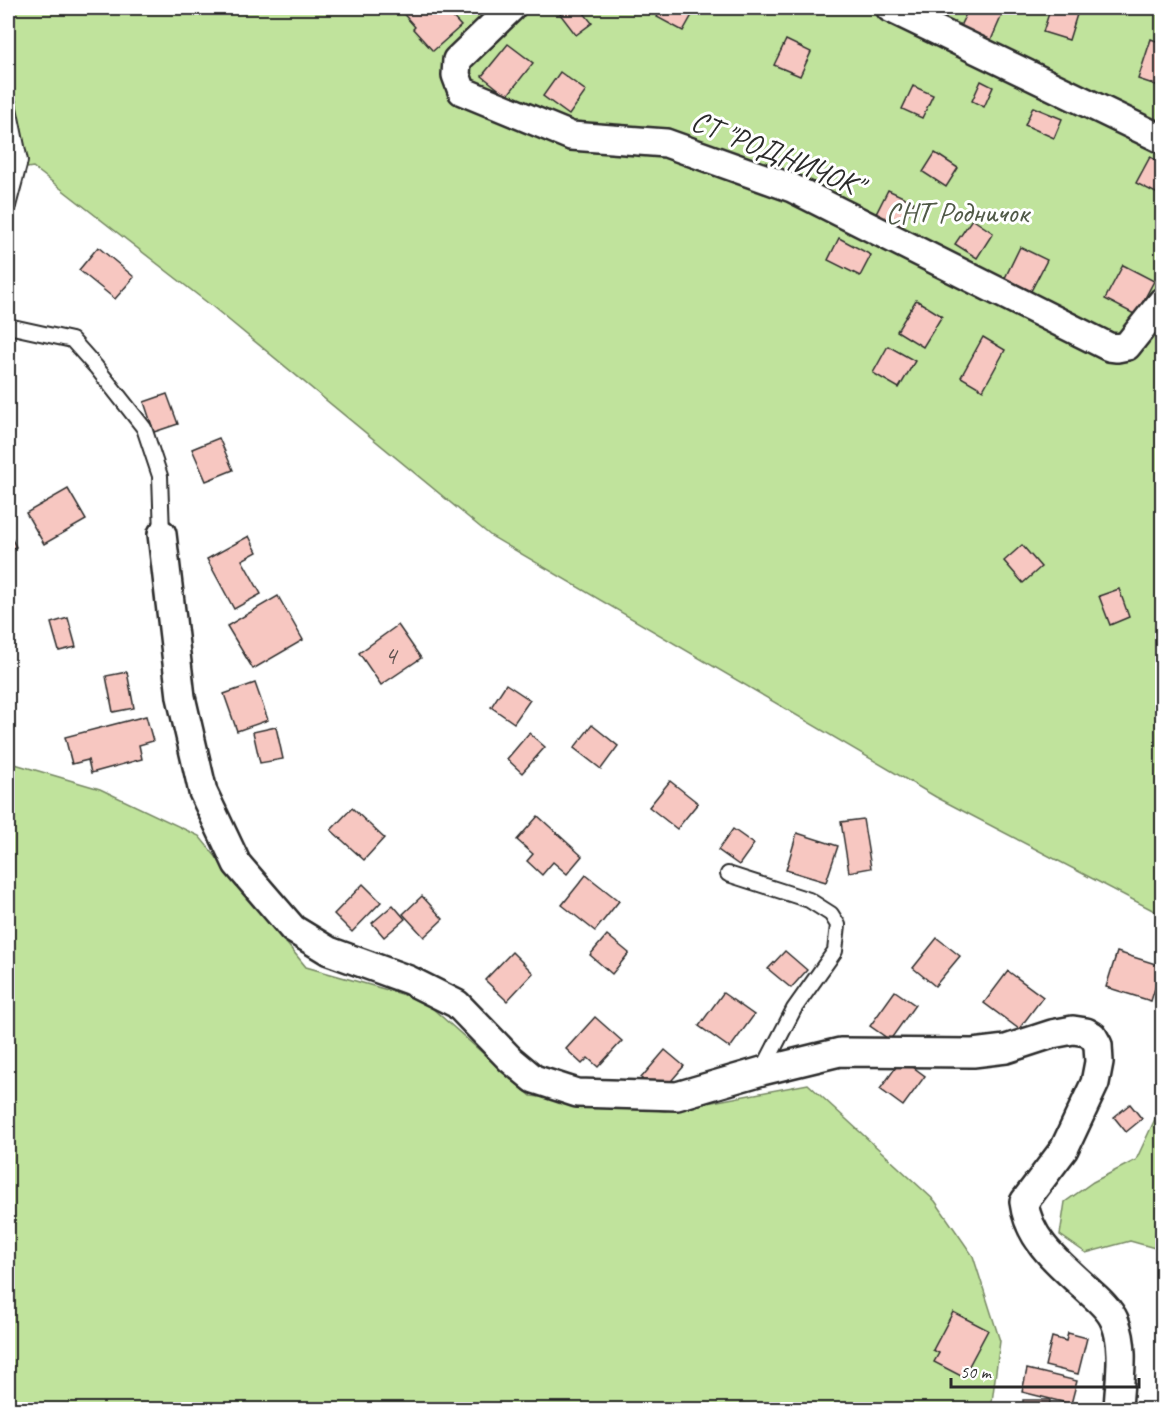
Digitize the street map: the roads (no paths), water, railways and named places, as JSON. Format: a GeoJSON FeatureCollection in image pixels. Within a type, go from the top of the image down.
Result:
{"type":"FeatureCollection","features":[{"type":"Feature","properties":{"kind":"street","name":"СТ \"РОДНИЧОК\""},"geometry":{"type":"LineString","coordinates":[[511,8],[457,60],[456,75],[462,91],[571,136],[666,143],[792,188],[1109,347],[1127,346],[1162,302]]}},
{"type":"Feature","properties":{"kind":"street"},"geometry":{"type":"LineString","coordinates":[[890,8],[1162,139]]}},
{"type":"Feature","properties":{"kind":"street"},"geometry":{"type":"LineString","coordinates":[[162,534],[181,697],[203,792],[237,864],[293,929],[329,951],[409,980],[457,1004],[510,1059],[534,1079],[577,1093],[677,1096],[762,1071],[840,1052],[973,1053],[1006,1048],[1073,1030],[1086,1032],[1093,1036],[1098,1045],[1099,1062],[1095,1083],[1064,1149],[1024,1202],[1026,1218],[1034,1235],[1099,1300],[1114,1320],[1121,1349],[1118,1410]]}},
{"type":"Feature","properties":{"kind":"lane"},"geometry":{"type":"LineString","coordinates":[[8,103],[20,161],[8,206]]}},
{"type":"Feature","properties":{"kind":"lane"},"geometry":{"type":"LineString","coordinates":[[8,326],[72,340],[144,428],[160,476],[162,534]]}},
{"type":"Feature","properties":{"kind":"lane"},"geometry":{"type":"LineString","coordinates":[[728,874],[809,900],[831,914],[838,925],[835,951],[794,1009],[762,1071]]}},
{"type":"Feature","properties":{"kind":"park label","name":"СНТ Родничок"},"geometry":{"type":"Point","coordinates":[957,212]}}]}
